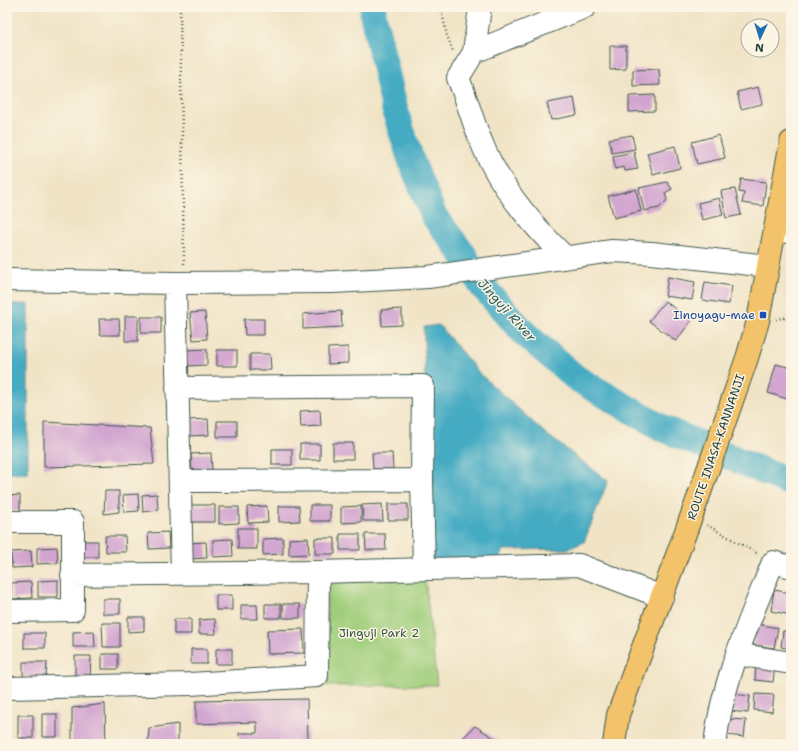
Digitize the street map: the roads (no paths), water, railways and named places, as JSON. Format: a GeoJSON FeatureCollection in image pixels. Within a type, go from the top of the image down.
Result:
{"type":"FeatureCollection","features":[{"type":"Feature","properties":{"kind":"main road","name":"ROUTE INASA-KANNANJI"},"geometry":{"type":"LineString","coordinates":[[614,744],[618,715],[697,501],[758,321],[768,266],[783,231],[791,142]]}},
{"type":"Feature","properties":{"kind":"street"},"geometry":{"type":"LineString","coordinates":[[480,7],[469,58],[458,78],[484,148],[501,180],[558,258]]}},
{"type":"Feature","properties":{"kind":"street"},"geometry":{"type":"LineString","coordinates":[[469,58],[585,7]]}},
{"type":"Feature","properties":{"kind":"street"},"geometry":{"type":"LineString","coordinates":[[7,280],[180,283],[333,282],[428,277],[612,251],[652,253],[768,266]]}},
{"type":"Feature","properties":{"kind":"street"},"geometry":{"type":"LineString","coordinates":[[180,283],[177,388],[182,574]]}},
{"type":"Feature","properties":{"kind":"street"},"geometry":{"type":"LineString","coordinates":[[177,388],[422,386],[424,568]]}},
{"type":"Feature","properties":{"kind":"street"},"geometry":{"type":"LineString","coordinates":[[180,480],[422,480]]}},
{"type":"Feature","properties":{"kind":"street"},"geometry":{"type":"LineString","coordinates":[[7,522],[73,522],[73,610],[7,610]]}},
{"type":"Feature","properties":{"kind":"street"},"geometry":{"type":"LineString","coordinates":[[715,744],[717,724],[737,654],[782,564]]}},
{"type":"Feature","properties":{"kind":"street"},"geometry":{"type":"LineString","coordinates":[[72,576],[318,572],[579,565],[662,597]]}},
{"type":"Feature","properties":{"kind":"street"},"geometry":{"type":"LineString","coordinates":[[7,688],[190,684],[317,676],[318,572]]}},
{"type":"Feature","properties":{"kind":"street"},"geometry":{"type":"LineString","coordinates":[[737,654],[791,662]]}},
{"type":"Feature","properties":{"kind":"water"},"geometry":{"type":"Polygon","coordinates":[[[7,304],[28,304],[28,473],[7,473],[7,304]]]}},
{"type":"Feature","properties":{"kind":"water"},"geometry":{"type":"Polygon","coordinates":[[[439,325],[480,374],[545,433],[608,481],[584,542],[568,549],[502,550],[501,560],[432,563],[427,554],[424,327],[439,325]]]}},
{"type":"Feature","properties":{"kind":"waterway","name":"Jinguji River"},"geometry":{"type":"LineString","coordinates":[[373,7],[373,15],[396,114],[411,160],[434,216],[463,254],[483,287],[525,334],[576,378],[662,428],[791,483]]}},
{"type":"Feature","properties":{"kind":"place","name":"Iinoyagu-mae"},"geometry":{"type":"Point","coordinates":[763,315]}},
{"type":"Feature","properties":{"kind":"park label","name":"Jinguji Park 2"},"geometry":{"type":"Point","coordinates":[379,633]}}]}
